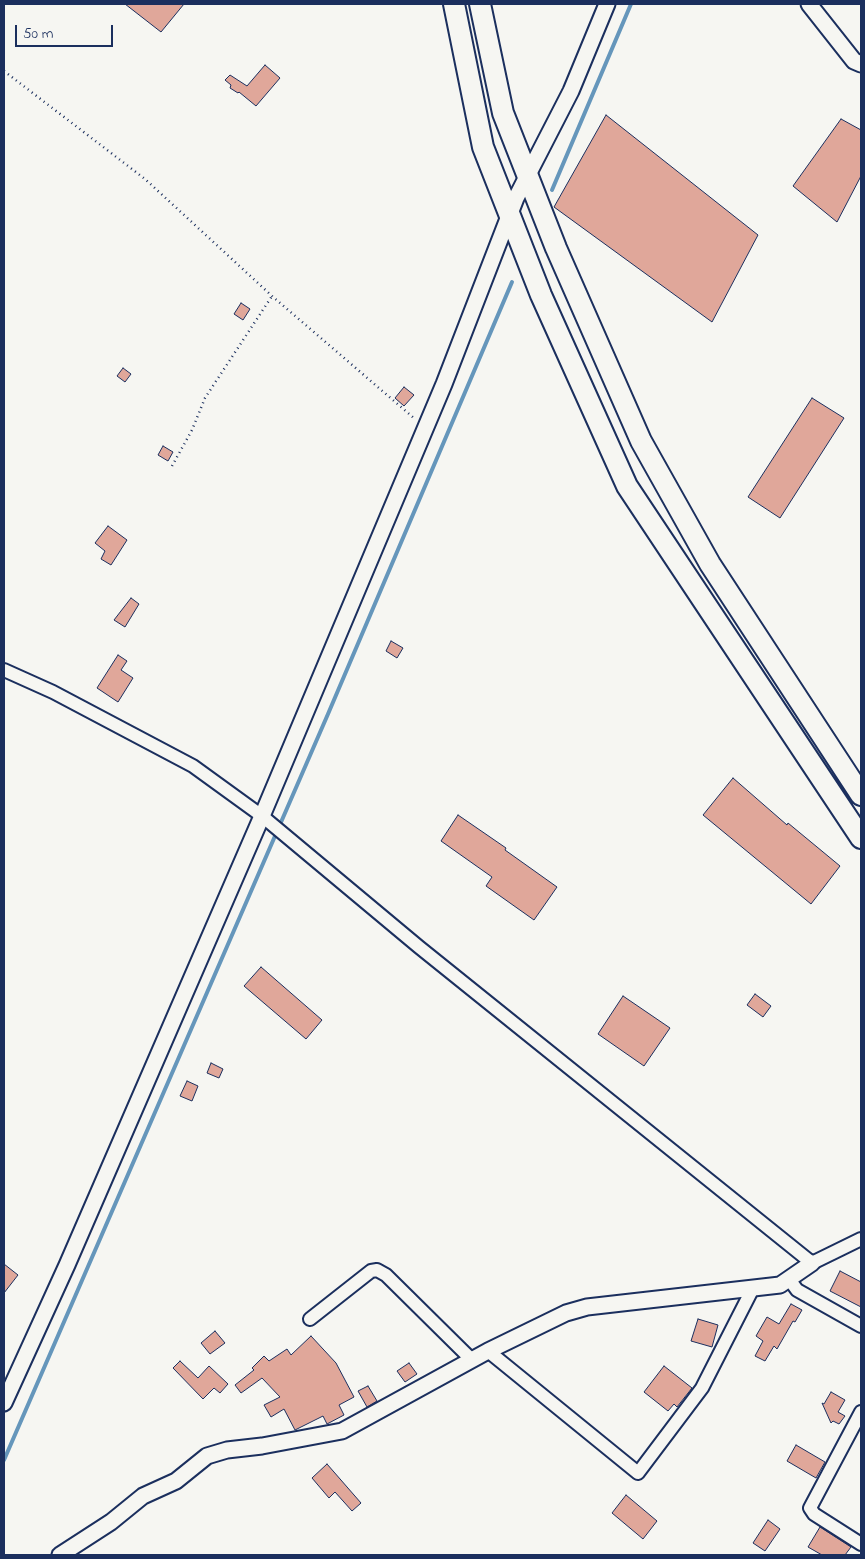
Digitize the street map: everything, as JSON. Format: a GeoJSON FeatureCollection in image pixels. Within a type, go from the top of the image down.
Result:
{"type":"FeatureCollection","features":[{"type":"Feature","properties":{"kind":"main road"},"geometry":{"type":"LineString","coordinates":[[454,4],[483,148],[541,295],[628,486],[861,838]]}},
{"type":"Feature","properties":{"kind":"main road"},"geometry":{"type":"LineString","coordinates":[[480,4],[503,113],[556,248],[641,441],[710,564],[861,795]]}},
{"type":"Feature","properties":{"kind":"street"},"geometry":{"type":"LineString","coordinates":[[4,1403],[68,1265],[262,816],[425,428],[509,215],[571,91],[607,4]]}},
{"type":"Feature","properties":{"kind":"street"},"geometry":{"type":"LineString","coordinates":[[809,4],[854,61],[861,64]]}},
{"type":"Feature","properties":{"kind":"street"},"geometry":{"type":"LineString","coordinates":[[4,670],[53,692],[194,766],[262,816],[419,947],[812,1263]]}},
{"type":"Feature","properties":{"kind":"street"},"geometry":{"type":"LineString","coordinates":[[60,1555],[111,1522],[143,1496],[176,1481],[207,1456],[227,1450],[262,1446],[342,1430],[488,1351],[566,1312],[780,1285],[812,1263],[861,1240]]}},
{"type":"Feature","properties":{"kind":"street"},"geometry":{"type":"LineString","coordinates":[[310,1319],[371,1271],[377,1270],[386,1275],[472,1360]]}},
{"type":"Feature","properties":{"kind":"street"},"geometry":{"type":"LineString","coordinates":[[789,1279],[797,1290],[861,1326]]}},
{"type":"Feature","properties":{"kind":"street"},"geometry":{"type":"LineString","coordinates":[[488,1351],[638,1473],[702,1388],[753,1288]]}},
{"type":"Feature","properties":{"kind":"street"},"geometry":{"type":"LineString","coordinates":[[861,1412],[810,1508],[814,1514],[861,1544]]}},
{"type":"Feature","properties":{"kind":"path"},"geometry":{"type":"LineString","coordinates":[[4,71],[145,179],[272,296],[425,428]]}},
{"type":"Feature","properties":{"kind":"path"},"geometry":{"type":"LineString","coordinates":[[172,466],[192,430],[205,398],[272,296]]}},
{"type":"Feature","properties":{"kind":"building"},"geometry":{"type":"Polygon","coordinates":[[[125,4],[184,4],[161,32],[125,4]]]}},
{"type":"Feature","properties":{"kind":"building"},"geometry":{"type":"Polygon","coordinates":[[[265,65],[280,78],[256,106],[239,92],[230,88],[231,85],[225,80],[230,75],[247,86],[265,65]]]}},
{"type":"Feature","properties":{"kind":"building"},"geometry":{"type":"Polygon","coordinates":[[[606,115],[758,235],[712,322],[554,207],[606,115]]]}},
{"type":"Feature","properties":{"kind":"building"},"geometry":{"type":"Polygon","coordinates":[[[841,119],[861,130],[861,176],[837,222],[793,186],[841,119]]]}},
{"type":"Feature","properties":{"kind":"building"},"geometry":{"type":"Polygon","coordinates":[[[241,303],[250,309],[243,320],[234,314],[241,303]]]}},
{"type":"Feature","properties":{"kind":"building"},"geometry":{"type":"Polygon","coordinates":[[[123,368],[131,374],[125,382],[117,376],[123,368]]]}},
{"type":"Feature","properties":{"kind":"building"},"geometry":{"type":"Polygon","coordinates":[[[404,387],[414,395],[404,406],[395,398],[404,387]]]}},
{"type":"Feature","properties":{"kind":"building"},"geometry":{"type":"Polygon","coordinates":[[[812,398],[844,418],[780,518],[748,497],[812,398]]]}},
{"type":"Feature","properties":{"kind":"building"},"geometry":{"type":"Polygon","coordinates":[[[163,446],[173,452],[168,461],[158,455],[163,446]]]}},
{"type":"Feature","properties":{"kind":"building"},"geometry":{"type":"Polygon","coordinates":[[[108,526],[127,540],[111,565],[101,559],[105,551],[95,543],[108,526]]]}},
{"type":"Feature","properties":{"kind":"building"},"geometry":{"type":"Polygon","coordinates":[[[131,598],[139,604],[125,627],[114,620],[131,598]]]}},
{"type":"Feature","properties":{"kind":"building"},"geometry":{"type":"Polygon","coordinates":[[[391,641],[403,648],[397,658],[386,651],[391,641]]]}},
{"type":"Feature","properties":{"kind":"building"},"geometry":{"type":"Polygon","coordinates":[[[118,655],[127,661],[121,670],[133,678],[118,702],[97,688],[118,655]]]}},
{"type":"Feature","properties":{"kind":"building"},"geometry":{"type":"Polygon","coordinates":[[[733,778],[787,825],[788,823],[840,866],[811,904],[703,815],[733,778]]]}},
{"type":"Feature","properties":{"kind":"building"},"geometry":{"type":"Polygon","coordinates":[[[458,815],[506,848],[505,850],[557,887],[534,920],[486,886],[492,877],[441,841],[458,815]]]}},
{"type":"Feature","properties":{"kind":"building"},"geometry":{"type":"Polygon","coordinates":[[[261,967],[322,1020],[306,1039],[244,986],[261,967]]]}},
{"type":"Feature","properties":{"kind":"building"},"geometry":{"type":"Polygon","coordinates":[[[755,994],[771,1006],[763,1017],[747,1005],[755,994]]]}},
{"type":"Feature","properties":{"kind":"building"},"geometry":{"type":"Polygon","coordinates":[[[623,996],[670,1028],[644,1066],[598,1034],[623,996]]]}},
{"type":"Feature","properties":{"kind":"building"},"geometry":{"type":"Polygon","coordinates":[[[211,1063],[223,1069],[219,1078],[207,1073],[211,1063]]]}},
{"type":"Feature","properties":{"kind":"building"},"geometry":{"type":"Polygon","coordinates":[[[187,1081],[198,1086],[192,1101],[180,1096],[187,1081]]]}},
{"type":"Feature","properties":{"kind":"building"},"geometry":{"type":"Polygon","coordinates":[[[4,1264],[18,1275],[4,1293],[4,1264]]]}},
{"type":"Feature","properties":{"kind":"building"},"geometry":{"type":"Polygon","coordinates":[[[840,1271],[861,1282],[861,1307],[830,1291],[840,1271]]]}},
{"type":"Feature","properties":{"kind":"building"},"geometry":{"type":"Polygon","coordinates":[[[791,1304],[802,1310],[795,1322],[793,1321],[777,1349],[774,1346],[765,1361],[755,1356],[763,1341],[756,1336],[767,1317],[779,1324],[791,1304]]]}},
{"type":"Feature","properties":{"kind":"building"},"geometry":{"type":"Polygon","coordinates":[[[698,1319],[718,1325],[712,1347],[691,1341],[698,1319]]]}},
{"type":"Feature","properties":{"kind":"building"},"geometry":{"type":"Polygon","coordinates":[[[215,1331],[225,1343],[210,1354],[201,1343],[215,1331]]]}},
{"type":"Feature","properties":{"kind":"building"},"geometry":{"type":"Polygon","coordinates":[[[311,1336],[336,1363],[354,1397],[339,1405],[344,1415],[327,1424],[323,1416],[295,1430],[284,1409],[271,1417],[264,1405],[280,1397],[262,1378],[241,1393],[235,1385],[254,1370],[252,1368],[264,1356],[269,1361],[287,1349],[291,1355],[311,1336]]]}},
{"type":"Feature","properties":{"kind":"building"},"geometry":{"type":"Polygon","coordinates":[[[180,1361],[198,1378],[209,1366],[228,1384],[220,1393],[214,1388],[203,1399],[173,1368],[180,1361]]]}},
{"type":"Feature","properties":{"kind":"building"},"geometry":{"type":"Polygon","coordinates":[[[409,1363],[417,1374],[405,1382],[397,1371],[409,1363]]]}},
{"type":"Feature","properties":{"kind":"building"},"geometry":{"type":"Polygon","coordinates":[[[664,1366],[692,1388],[677,1407],[674,1404],[668,1411],[644,1392],[664,1366]]]}},
{"type":"Feature","properties":{"kind":"building"},"geometry":{"type":"Polygon","coordinates":[[[368,1386],[377,1401],[367,1407],[358,1391],[368,1386]]]}},
{"type":"Feature","properties":{"kind":"building"},"geometry":{"type":"Polygon","coordinates":[[[831,1392],[845,1400],[838,1412],[845,1416],[839,1424],[833,1421],[831,1423],[822,1403],[824,1404],[831,1392]]]}},
{"type":"Feature","properties":{"kind":"building"},"geometry":{"type":"Polygon","coordinates":[[[796,1445],[825,1462],[816,1478],[787,1461],[796,1445]]]}},
{"type":"Feature","properties":{"kind":"building"},"geometry":{"type":"Polygon","coordinates":[[[327,1464],[361,1503],[352,1511],[335,1492],[329,1498],[312,1478],[327,1464]]]}},
{"type":"Feature","properties":{"kind":"building"},"geometry":{"type":"Polygon","coordinates":[[[626,1495],[657,1521],[643,1539],[612,1513],[626,1495]]]}},
{"type":"Feature","properties":{"kind":"building"},"geometry":{"type":"Polygon","coordinates":[[[768,1520],[780,1529],[765,1551],[753,1543],[768,1520]]]}},
{"type":"Feature","properties":{"kind":"building"},"geometry":{"type":"Polygon","coordinates":[[[820,1527],[851,1547],[845,1555],[822,1555],[808,1547],[820,1527]]]}},
{"type":"Feature","properties":{"kind":"waterway"},"geometry":{"type":"LineString","coordinates":[[552,190],[631,4]]}},
{"type":"Feature","properties":{"kind":"waterway"},"geometry":{"type":"LineString","coordinates":[[4,1460],[328,714],[512,282]]}}]}
